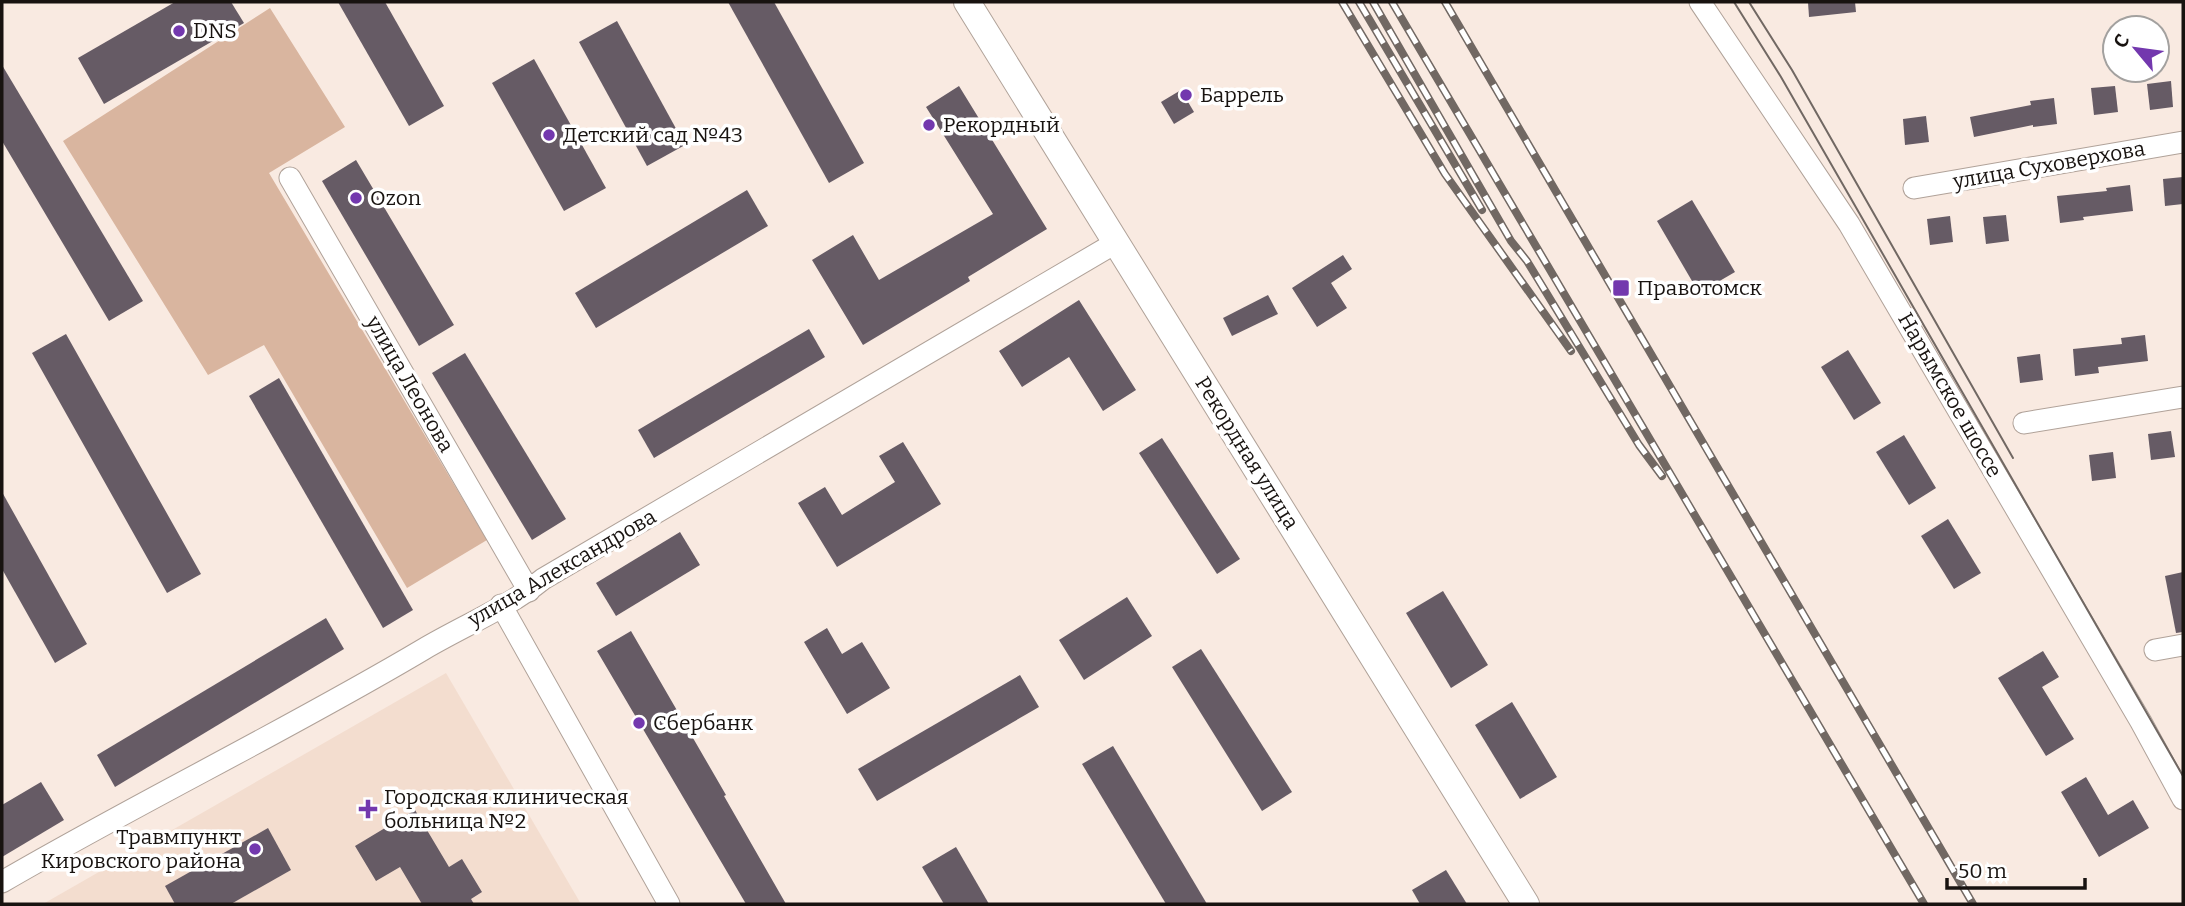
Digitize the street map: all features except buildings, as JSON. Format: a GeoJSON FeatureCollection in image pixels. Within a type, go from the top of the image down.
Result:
{"type":"FeatureCollection","features":[{"type":"Feature","properties":{"kind":"main road","name":"Рекордная улица"},"geometry":{"type":"LineString","coordinates":[[967,2],[1526,904]]}},
{"type":"Feature","properties":{"kind":"street","name":"Нарымское шоссе"},"geometry":{"type":"LineString","coordinates":[[1700,2],[1849,224],[2141,722],[2183,799]]}},
{"type":"Feature","properties":{"kind":"street","name":"улица Суховерхова"},"geometry":{"type":"LineString","coordinates":[[1914,188],[2183,142]]}},
{"type":"Feature","properties":{"kind":"street","name":"улица Леонова"},"geometry":{"type":"LineString","coordinates":[[290,178],[529,591]]}},
{"type":"Feature","properties":{"kind":"street","name":"улица Александрова"},"geometry":{"type":"LineString","coordinates":[[2,882],[86,832],[379,676],[529,591],[543,579],[1117,242]]}},
{"type":"Feature","properties":{"kind":"street"},"geometry":{"type":"LineString","coordinates":[[2024,422],[2183,397]]}},
{"type":"Feature","properties":{"kind":"street"},"geometry":{"type":"LineString","coordinates":[[501,605],[669,904]]}},
{"type":"Feature","properties":{"kind":"street"},"geometry":{"type":"LineString","coordinates":[[2155,650],[2183,645]]}},
{"type":"Feature","properties":{"kind":"shaded area"},"geometry":{"type":"Polygon","coordinates":[[[270,8],[345,127],[269,173],[487,540],[407,588],[264,345],[208,375],[63,141],[270,8]]]}},
{"type":"Feature","properties":{"kind":"shaded area","name":"Городская клиническая больница №2"},"geometry":{"type":"Polygon","coordinates":[[[446,673],[581,904],[43,904],[446,673]]]}},
{"type":"Feature","properties":{"kind":"tram line"},"geometry":{"type":"LineString","coordinates":[[1734,2],[1781,77],[2183,776]]}},
{"type":"Feature","properties":{"kind":"tram line"},"geometry":{"type":"LineString","coordinates":[[1749,2],[1792,70],[2013,458]]}},
{"type":"Feature","properties":{"kind":"railway"},"geometry":{"type":"LineString","coordinates":[[1342,2],[1445,174],[1571,351]]}},
{"type":"Feature","properties":{"kind":"railway"},"geometry":{"type":"LineString","coordinates":[[1359,2],[1482,210]]}},
{"type":"Feature","properties":{"kind":"railway"},"geometry":{"type":"LineString","coordinates":[[1373,2],[1511,241],[1527,261],[1639,445],[1662,476]]}},
{"type":"Feature","properties":{"kind":"railway"},"geometry":{"type":"LineString","coordinates":[[1392,2],[1924,904]]}},
{"type":"Feature","properties":{"kind":"railway"},"geometry":{"type":"LineString","coordinates":[[1445,2],[1973,904]]}},
{"type":"Feature","properties":{"kind":"place","name":"DNS"},"geometry":{"type":"Point","coordinates":[179,31]}},
{"type":"Feature","properties":{"kind":"place","name":"Баррель"},"geometry":{"type":"Point","coordinates":[1186,95]}},
{"type":"Feature","properties":{"kind":"place","name":"Рекордный"},"geometry":{"type":"Point","coordinates":[929,125]}},
{"type":"Feature","properties":{"kind":"place","name":"Детский сад №43"},"geometry":{"type":"Point","coordinates":[549,135]}},
{"type":"Feature","properties":{"kind":"place","name":"Ozon"},"geometry":{"type":"Point","coordinates":[356,198]}},
{"type":"Feature","properties":{"kind":"place","name":"Правотомск"},"geometry":{"type":"Point","coordinates":[1621,288]}},
{"type":"Feature","properties":{"kind":"place","name":"Сбербанк"},"geometry":{"type":"Point","coordinates":[639,723]}},
{"type":"Feature","properties":{"kind":"place","name":"Городская клиническая больница №2"},"geometry":{"type":"Point","coordinates":[368,809]}},
{"type":"Feature","properties":{"kind":"place","name":"Травмпункт Кировского района"},"geometry":{"type":"Point","coordinates":[255,849]}}]}
